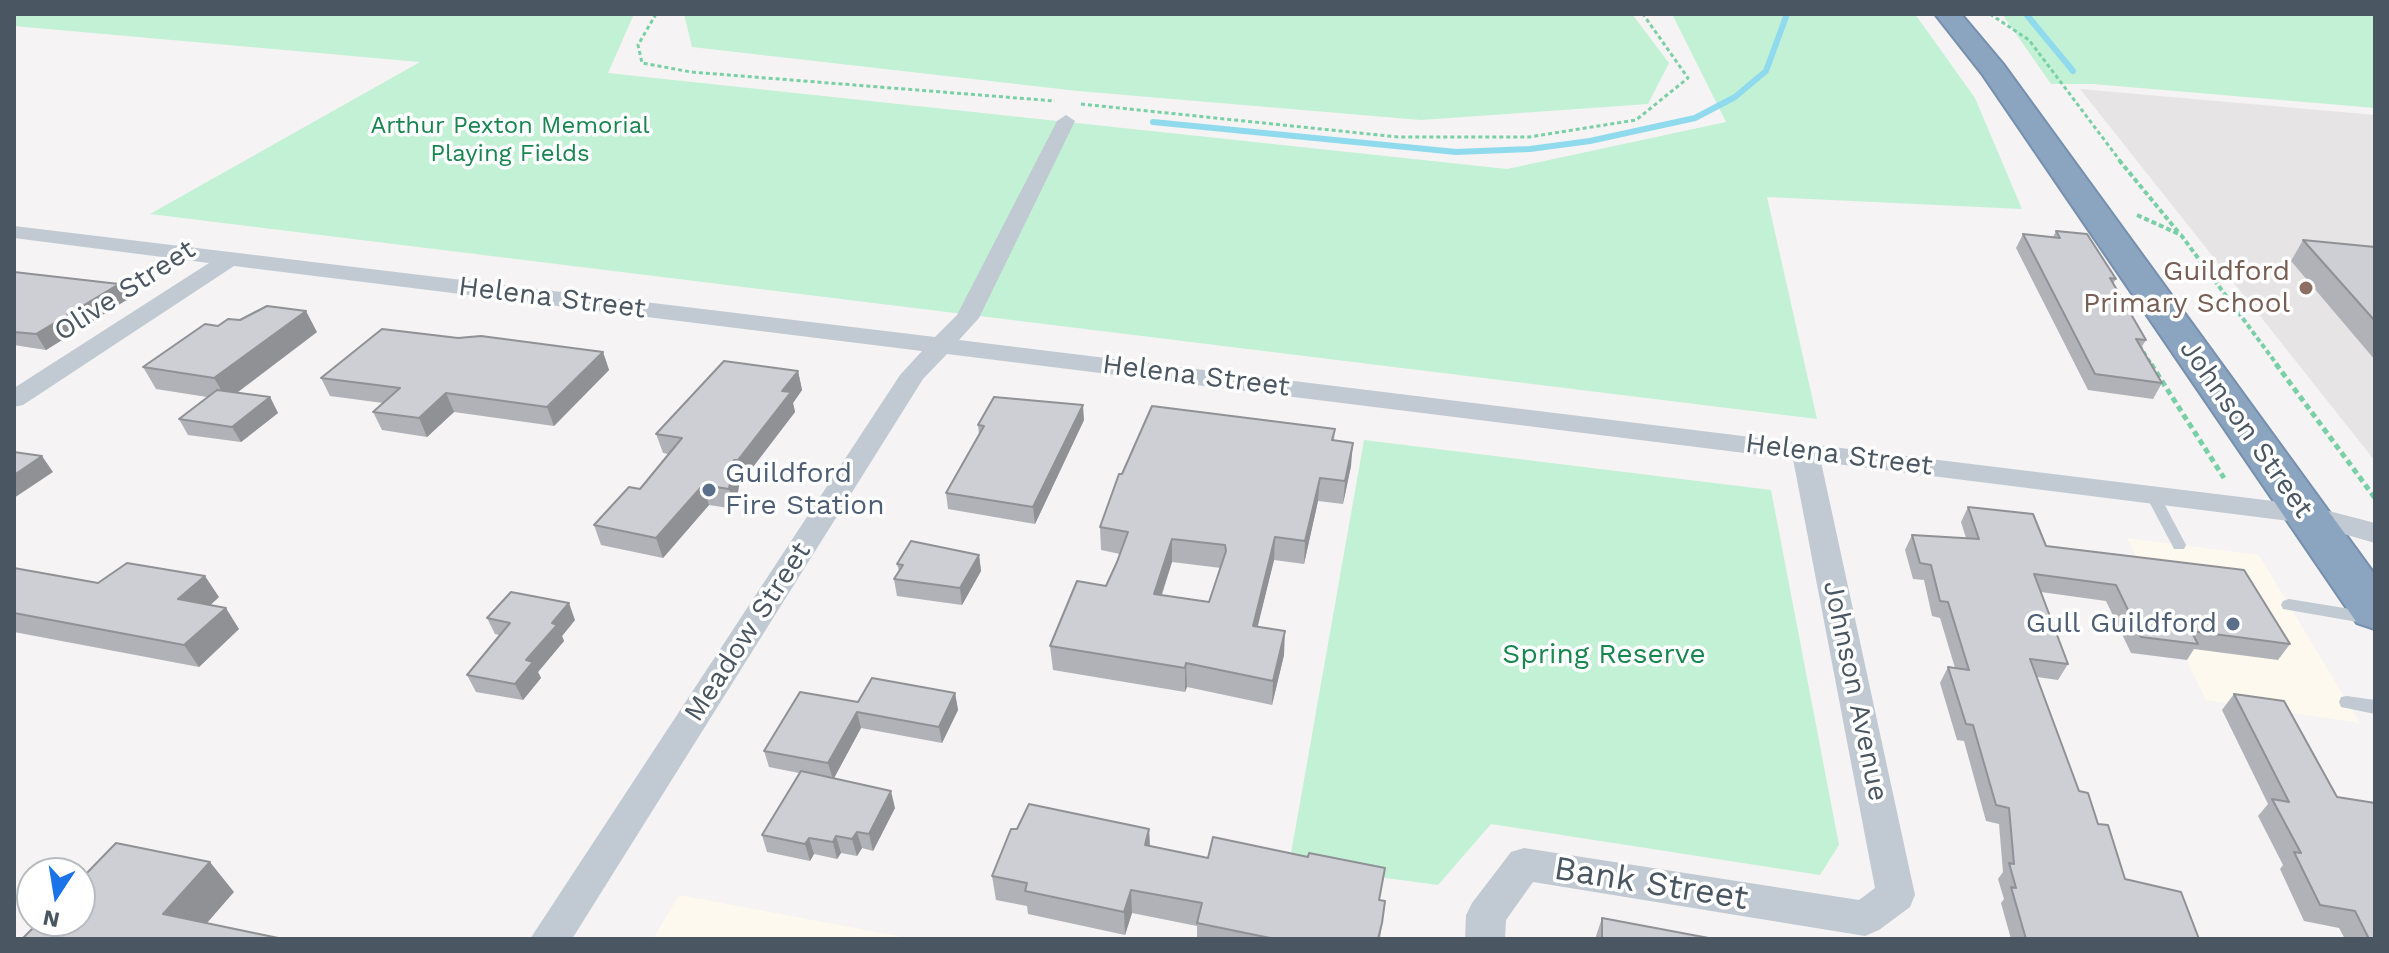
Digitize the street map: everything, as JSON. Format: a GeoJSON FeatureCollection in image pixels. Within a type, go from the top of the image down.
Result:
{"type":"FeatureCollection","features":[{"type":"Feature","properties":{"kind":"highway","name":"Johnson Street"},"geometry":{"type":"LineString","coordinates":[[1948,14],[1993,70],[2375,611]]}},
{"type":"Feature","properties":{"kind":"street","name":"Meadow Street"},"geometry":{"type":"LineString","coordinates":[[550,939],[913,375],[967,318],[1068,109]]}},
{"type":"Feature","properties":{"kind":"street","name":"Helena Street"},"geometry":{"type":"LineString","coordinates":[[14,232],[2234,504],[2306,514],[2375,533]]}},
{"type":"Feature","properties":{"kind":"street","name":"Olive Street"},"geometry":{"type":"LineString","coordinates":[[14,399],[228,260]]}},
{"type":"Feature","properties":{"kind":"street","name":"Johnson Avenue"},"geometry":{"type":"LineString","coordinates":[[1805,451],[1896,895],[1865,918]]}},
{"type":"Feature","properties":{"kind":"street","name":"Bank Street"},"geometry":{"type":"LineString","coordinates":[[1485,939],[1486,915],[1524,864],[1865,918]]}},
{"type":"Feature","properties":{"kind":"lane"},"geometry":{"type":"LineString","coordinates":[[2152,494],[2179,545]]}},
{"type":"Feature","properties":{"kind":"lane"},"geometry":{"type":"LineString","coordinates":[[2289,605],[2375,619]]}},
{"type":"Feature","properties":{"kind":"lane"},"geometry":{"type":"LineString","coordinates":[[2347,702],[2375,707]]}},
{"type":"Feature","properties":{"kind":"path"},"geometry":{"type":"LineString","coordinates":[[656,14],[638,45],[642,63],[691,72],[1398,137],[1529,137],[1636,120],[1688,78],[1643,14]]}},
{"type":"Feature","properties":{"kind":"path"},"geometry":{"type":"LineString","coordinates":[[1990,14],[2029,40],[2092,127],[2181,235],[2375,498]]}},
{"type":"Feature","properties":{"kind":"path"},"geometry":{"type":"LineString","coordinates":[[2132,213],[2181,235]]}},
{"type":"Feature","properties":{"kind":"path"},"geometry":{"type":"LineString","coordinates":[[2135,338],[2228,485],[2234,504]]}},
{"type":"Feature","properties":{"kind":"shaded area","name":"Guildford Primary School"},"geometry":{"type":"Polygon","coordinates":[[[2080,89],[2375,115],[2375,461],[2080,89]]]}},
{"type":"Feature","properties":{"kind":"shaded area"},"geometry":{"type":"Polygon","coordinates":[[[2127,538],[2259,555],[2360,723],[2206,700],[2127,538]]]}},
{"type":"Feature","properties":{"kind":"shaded area"},"geometry":{"type":"Polygon","coordinates":[[[679,895],[914,939],[653,939],[679,895]]]}},
{"type":"Feature","properties":{"kind":"green space","name":"Arthur Pexton Memorial Playing Fields"},"geometry":{"type":"Polygon","coordinates":[[[14,14],[634,14],[608,73],[1507,169],[1726,122],[1672,14],[1915,14],[1975,98],[2022,209],[1767,197],[1817,419],[150,214],[420,62],[14,26],[14,14]]]}},
{"type":"Feature","properties":{"kind":"green space"},"geometry":{"type":"Polygon","coordinates":[[[684,14],[1632,14],[1669,63],[1648,104],[1421,120],[1078,91],[692,47],[684,14]]]}},
{"type":"Feature","properties":{"kind":"green space"},"geometry":{"type":"Polygon","coordinates":[[[2002,14],[2375,14],[2375,108],[2093,84],[2051,84],[2002,14]]]}},
{"type":"Feature","properties":{"kind":"green space","name":"Spring Reserve"},"geometry":{"type":"Polygon","coordinates":[[[1364,440],[1771,490],[1839,845],[1820,875],[1491,824],[1438,885],[1289,865],[1364,440]]]}},
{"type":"Feature","properties":{"kind":"building"},"geometry":{"type":"Polygon","coordinates":[[[2056,231],[2087,234],[2116,279],[2110,278],[2146,340],[2136,339],[2162,383],[2095,374],[2023,234],[2060,238],[2056,231]]]}},
{"type":"Feature","properties":{"kind":"building"},"geometry":{"type":"Polygon","coordinates":[[[2303,240],[2375,247],[2375,321],[2303,240]]]}},
{"type":"Feature","properties":{"kind":"building"},"geometry":{"type":"Polygon","coordinates":[[[14,272],[119,284],[36,334],[14,332],[14,272]]]}},
{"type":"Feature","properties":{"kind":"building"},"geometry":{"type":"Polygon","coordinates":[[[267,306],[306,311],[214,378],[143,367],[205,324],[218,326],[228,319],[240,320],[267,306]]]}},
{"type":"Feature","properties":{"kind":"building"},"geometry":{"type":"Polygon","coordinates":[[[382,329],[458,338],[481,336],[603,352],[547,407],[446,393],[419,418],[373,412],[400,388],[321,378],[382,329]]]}},
{"type":"Feature","properties":{"kind":"building"},"geometry":{"type":"Polygon","coordinates":[[[724,361],[798,371],[782,391],[791,392],[738,460],[734,460],[729,489],[703,485],[656,538],[594,525],[629,487],[640,489],[682,438],[656,434],[724,361]]]}},
{"type":"Feature","properties":{"kind":"building"},"geometry":{"type":"Polygon","coordinates":[[[217,390],[270,397],[232,427],[179,419],[217,390]]]}},
{"type":"Feature","properties":{"kind":"building"},"geometry":{"type":"Polygon","coordinates":[[[994,397],[1083,405],[1033,507],[946,493],[984,426],[978,425],[994,397]]]}},
{"type":"Feature","properties":{"kind":"building"},"geometry":{"type":"Polygon","coordinates":[[[1152,406],[1335,429],[1332,440],[1353,443],[1345,481],[1320,478],[1305,541],[1275,537],[1253,626],[1285,631],[1273,681],[1186,663],[1185,668],[1050,646],[1077,581],[1106,586],[1117,562],[1128,532],[1100,527],[1119,474],[1122,474],[1152,406]],[[1172,539],[1154,594],[1209,602],[1226,551],[1225,545],[1172,539]]]}},
{"type":"Feature","properties":{"kind":"building"},"geometry":{"type":"Polygon","coordinates":[[[14,452],[42,456],[14,475],[14,452]]]}},
{"type":"Feature","properties":{"kind":"building"},"geometry":{"type":"Polygon","coordinates":[[[1968,507],[2033,514],[2046,546],[2244,570],[2290,644],[2191,631],[2198,644],[2141,637],[2116,585],[2034,574],[2068,664],[2030,659],[2079,791],[2088,793],[2098,824],[2108,825],[2125,879],[2181,892],[2199,939],[2026,939],[2011,887],[2016,888],[2009,863],[2014,864],[2009,808],[1996,805],[1973,725],[1966,724],[1948,667],[1969,670],[1948,602],[1940,601],[1931,565],[1920,563],[1912,535],[1979,539],[1968,507]]]}},
{"type":"Feature","properties":{"kind":"building"},"geometry":{"type":"Polygon","coordinates":[[[911,541],[979,555],[960,588],[894,579],[903,565],[897,564],[911,541]]]}},
{"type":"Feature","properties":{"kind":"building"},"geometry":{"type":"Polygon","coordinates":[[[127,563],[205,576],[178,599],[226,608],[184,645],[14,613],[14,568],[98,583],[127,563]]]}},
{"type":"Feature","properties":{"kind":"building"},"geometry":{"type":"Polygon","coordinates":[[[511,592],[569,603],[552,623],[557,625],[526,660],[533,662],[515,684],[467,675],[510,623],[487,618],[511,592]]]}},
{"type":"Feature","properties":{"kind":"building"},"geometry":{"type":"Polygon","coordinates":[[[872,678],[955,693],[939,727],[857,712],[828,763],[764,751],[800,692],[858,702],[872,678]]]}},
{"type":"Feature","properties":{"kind":"building"},"geometry":{"type":"Polygon","coordinates":[[[2234,694],[2284,701],[2337,797],[2375,803],[2375,939],[2369,939],[2355,911],[2320,905],[2294,852],[2301,853],[2272,799],[2289,802],[2234,694]]]}},
{"type":"Feature","properties":{"kind":"building"},"geometry":{"type":"Polygon","coordinates":[[[801,771],[891,791],[869,834],[857,832],[852,839],[836,836],[833,842],[809,838],[805,844],[762,835],[801,771]]]}},
{"type":"Feature","properties":{"kind":"building"},"geometry":{"type":"Polygon","coordinates":[[[1029,804],[1149,829],[1145,845],[1208,858],[1213,837],[1308,857],[1309,853],[1385,868],[1379,900],[1385,901],[1378,939],[1275,939],[1197,923],[1202,903],[1131,890],[1124,912],[1025,891],[1027,883],[992,876],[1011,829],[1017,829],[1029,804]]]}},
{"type":"Feature","properties":{"kind":"building"},"geometry":{"type":"Polygon","coordinates":[[[116,843],[210,862],[163,914],[283,939],[22,939],[96,937],[96,864],[116,843]]]}},
{"type":"Feature","properties":{"kind":"building"},"geometry":{"type":"Polygon","coordinates":[[[1602,918],[1714,939],[1602,939],[1602,918]]]}},
{"type":"Feature","properties":{"kind":"waterway"},"geometry":{"type":"LineString","coordinates":[[1153,122],[1456,152],[1530,149],[1590,141],[1695,118],[1735,97],[1766,71],[1787,14]]}},
{"type":"Feature","properties":{"kind":"waterway"},"geometry":{"type":"LineString","coordinates":[[2026,14],[2073,71]]}},
{"type":"Feature","properties":{"kind":"place","name":"Guildford Primary School"},"geometry":{"type":"Point","coordinates":[2306,288]}},
{"type":"Feature","properties":{"kind":"place","name":"Guildford Fire Station"},"geometry":{"type":"Point","coordinates":[709,490]}},
{"type":"Feature","properties":{"kind":"place","name":"Gull Guildford"},"geometry":{"type":"Point","coordinates":[2233,624]}}]}
